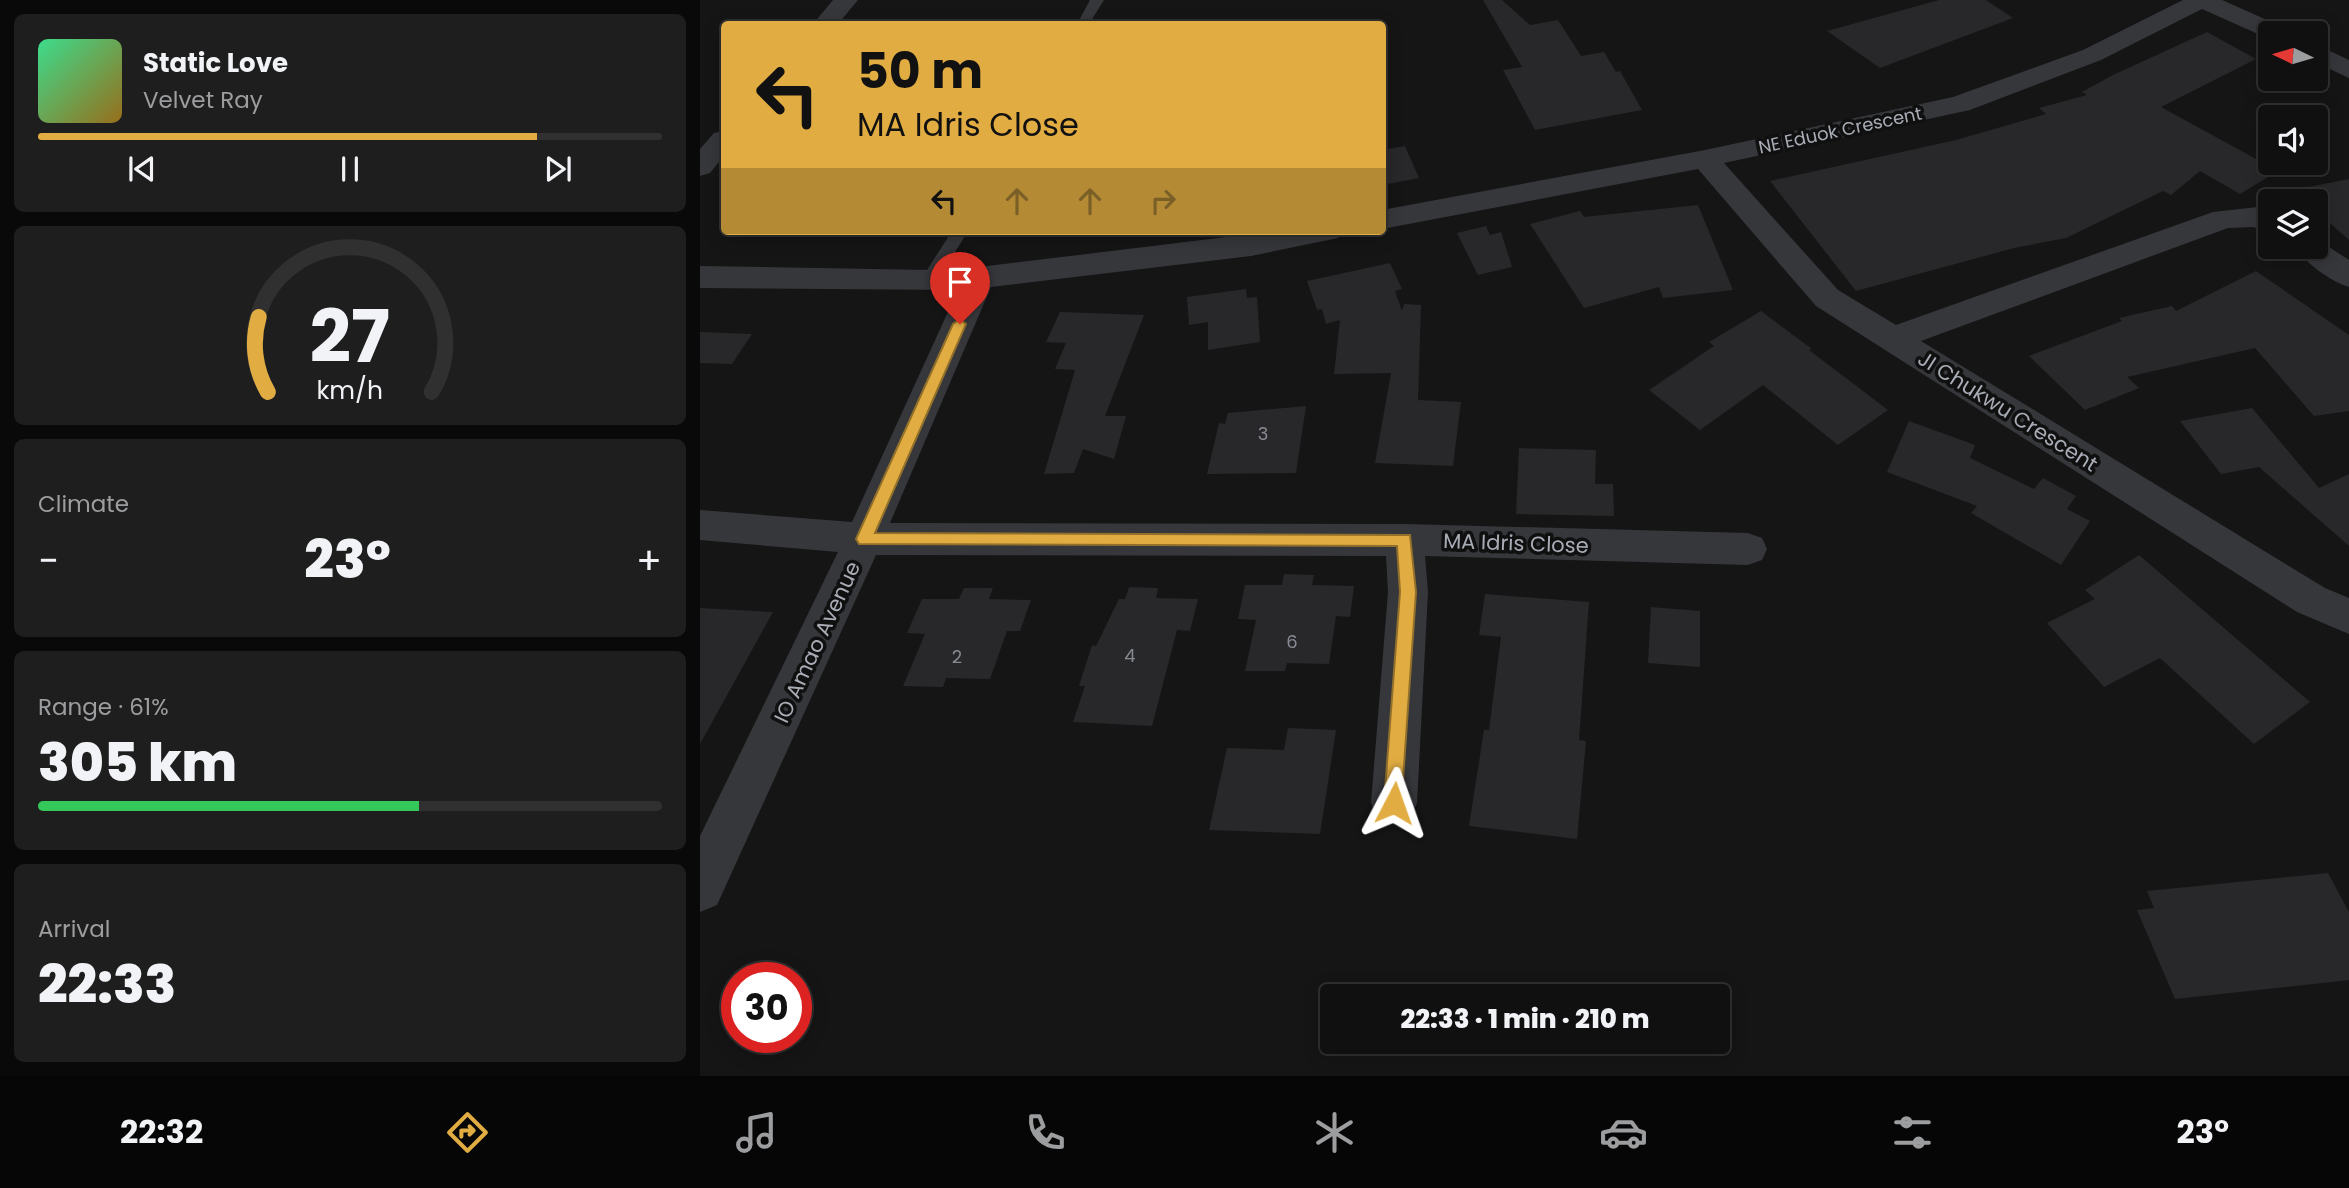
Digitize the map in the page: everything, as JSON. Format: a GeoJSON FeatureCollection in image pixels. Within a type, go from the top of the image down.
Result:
{"type":"FeatureCollection","features":[{"type":"Feature","properties":{"kind":"street"},"geometry":{"type":"LineString","coordinates":[[828,21],[846,0]]}},
{"type":"Feature","properties":{"kind":"street","name":"NE Eduok Crescent"},"geometry":{"type":"LineString","coordinates":[[1386,219],[1705,159],[1960,104],[2092,55],[2203,0],[2258,25]]}},
{"type":"Feature","properties":{"kind":"street"},"geometry":{"type":"LineString","coordinates":[[2328,59],[2349,70]]}},
{"type":"Feature","properties":{"kind":"street"},"geometry":{"type":"LineString","coordinates":[[700,167],[721,142]]}},
{"type":"Feature","properties":{"kind":"street","name":"JI Chukwu Crescent"},"geometry":{"type":"LineString","coordinates":[[1705,159],[1826,298],[2311,600],[2349,617]]}},
{"type":"Feature","properties":{"kind":"street"},"geometry":{"type":"LineString","coordinates":[[1890,340],[2224,219],[2258,217]]}},
{"type":"Feature","properties":{"kind":"street"},"geometry":{"type":"LineString","coordinates":[[700,277],[929,281],[979,278],[1251,246],[1307,235]]}},
{"type":"Feature","properties":{"kind":"street"},"geometry":{"type":"LineString","coordinates":[[2326,259],[2349,276]]}},
{"type":"Feature","properties":{"kind":"street","name":"IO Amao Avenue"},"geometry":{"type":"LineString","coordinates":[[700,888],[864,539],[979,278]]}},
{"type":"Feature","properties":{"kind":"street","name":"MA Idris Close"},"geometry":{"type":"LineString","coordinates":[[700,525],[864,539],[1405,540],[1748,549]]}},
{"type":"Feature","properties":{"kind":"street"},"geometry":{"type":"LineString","coordinates":[[1394,803],[1408,592],[1405,540]]}},
{"type":"Feature","properties":{"kind":"lane"},"geometry":{"type":"LineString","coordinates":[[1085,21],[1097,0]]}},
{"type":"Feature","properties":{"kind":"lane"},"geometry":{"type":"LineString","coordinates":[[929,281],[958,235]]}},
{"type":"Feature","properties":{"kind":"building"},"geometry":{"type":"Polygon","coordinates":[[[1483,0],[1502,0],[1530,25],[1558,20],[1581,56],[1604,52],[1616,72],[1620,71],[1642,110],[1535,130],[1503,70],[1522,67],[1483,0]]]}},
{"type":"Feature","properties":{"kind":"building"},"geometry":{"type":"Polygon","coordinates":[[[1939,0],[1986,0],[2013,18],[1880,68],[1827,31],[1939,0]]]}},
{"type":"Feature","properties":{"kind":"building"},"geometry":{"type":"Polygon","coordinates":[[[2207,32],[2256,59],[2161,107],[2258,160],[2258,175],[2271,175],[2240,194],[2200,171],[2171,195],[2163,191],[2066,238],[2014,248],[1856,291],[1770,181],[1956,140],[2046,114],[2039,108],[2087,95],[2082,92],[2207,32]]]}},
{"type":"Feature","properties":{"kind":"building"},"geometry":{"type":"Polygon","coordinates":[[[1405,146],[1419,178],[1386,184],[1386,149],[1405,146]]]}},
{"type":"Feature","properties":{"kind":"building"},"geometry":{"type":"Polygon","coordinates":[[[2349,179],[2349,240],[2328,221],[2328,189],[2298,189],[2349,179]]]}},
{"type":"Feature","properties":{"kind":"building"},"geometry":{"type":"Polygon","coordinates":[[[1698,205],[1733,290],[1663,298],[1659,287],[1584,308],[1530,224],[1580,211],[1584,217],[1698,205]]]}},
{"type":"Feature","properties":{"kind":"building"},"geometry":{"type":"Polygon","coordinates":[[[1486,226],[1490,235],[1501,232],[1512,267],[1478,275],[1457,233],[1486,226]]]}},
{"type":"Feature","properties":{"kind":"building"},"geometry":{"type":"Polygon","coordinates":[[[1390,263],[1402,289],[1395,291],[1402,311],[1404,304],[1421,305],[1418,400],[1461,402],[1453,466],[1375,463],[1391,373],[1334,374],[1340,320],[1326,324],[1322,309],[1317,310],[1307,281],[1390,263]]]}},
{"type":"Feature","properties":{"kind":"building"},"geometry":{"type":"Polygon","coordinates":[[[2256,271],[2349,335],[2349,411],[2314,416],[2255,348],[2127,377],[2139,388],[2085,410],[2029,356],[2122,321],[2119,318],[2172,306],[2176,311],[2256,271]]]}},
{"type":"Feature","properties":{"kind":"building"},"geometry":{"type":"Polygon","coordinates":[[[1246,289],[1247,298],[1257,297],[1260,342],[1208,350],[1208,322],[1189,325],[1187,297],[1246,289]]]}},
{"type":"Feature","properties":{"kind":"building"},"geometry":{"type":"Polygon","coordinates":[[[1761,311],[1888,410],[1838,445],[1763,385],[1700,430],[1649,390],[1714,346],[1709,342],[1761,311]]]}},
{"type":"Feature","properties":{"kind":"building"},"geometry":{"type":"Polygon","coordinates":[[[1060,312],[1144,315],[1105,416],[1126,416],[1114,459],[1083,449],[1074,473],[1044,474],[1075,370],[1055,369],[1066,343],[1046,342],[1060,312]]]}},
{"type":"Feature","properties":{"kind":"building"},"geometry":{"type":"Polygon","coordinates":[[[700,332],[752,334],[732,364],[700,363],[700,332]]]}},
{"type":"Feature","properties":{"kind":"building"},"geometry":{"type":"Polygon","coordinates":[[[1306,406],[1296,473],[1207,474],[1219,423],[1225,424],[1228,413],[1306,406]]]}},
{"type":"Feature","properties":{"kind":"building"},"geometry":{"type":"Polygon","coordinates":[[[2252,408],[2319,488],[2349,474],[2349,546],[2259,467],[2221,474],[2180,421],[2252,408]]]}},
{"type":"Feature","properties":{"kind":"building"},"geometry":{"type":"Polygon","coordinates":[[[1909,421],[1975,445],[1970,458],[2034,489],[2043,478],[2076,496],[2067,509],[2090,521],[2061,565],[1971,513],[1977,506],[1887,472],[1909,421]]]}},
{"type":"Feature","properties":{"kind":"building"},"geometry":{"type":"Polygon","coordinates":[[[1519,448],[1596,450],[1595,484],[1613,484],[1614,516],[1516,514],[1519,448]]]}},
{"type":"Feature","properties":{"kind":"building"},"geometry":{"type":"Polygon","coordinates":[[[2139,555],[2310,702],[2254,744],[2160,658],[2104,687],[2047,623],[2095,599],[2085,590],[2139,555]]]}},
{"type":"Feature","properties":{"kind":"building"},"geometry":{"type":"Polygon","coordinates":[[[1284,574],[1314,575],[1312,585],[1354,586],[1350,617],[1336,616],[1329,664],[1287,663],[1285,671],[1245,671],[1256,620],[1238,619],[1245,585],[1282,585],[1284,574]]]}},
{"type":"Feature","properties":{"kind":"building"},"geometry":{"type":"Polygon","coordinates":[[[1129,587],[1158,588],[1156,598],[1198,599],[1190,631],[1177,630],[1152,726],[1073,722],[1085,686],[1079,686],[1092,645],[1096,646],[1119,599],[1125,599],[1129,587]]]}},
{"type":"Feature","properties":{"kind":"building"},"geometry":{"type":"Polygon","coordinates":[[[964,588],[993,588],[989,599],[1031,600],[1020,631],[1007,631],[990,679],[946,678],[943,687],[903,686],[925,634],[907,633],[922,599],[959,599],[964,588]]]}},
{"type":"Feature","properties":{"kind":"building"},"geometry":{"type":"Polygon","coordinates":[[[1485,594],[1589,602],[1579,740],[1586,741],[1577,839],[1469,826],[1484,730],[1489,730],[1501,637],[1479,635],[1485,594]]]}},
{"type":"Feature","properties":{"kind":"building"},"geometry":{"type":"Polygon","coordinates":[[[1651,607],[1700,611],[1700,667],[1648,663],[1651,607]]]}},
{"type":"Feature","properties":{"kind":"building"},"geometry":{"type":"Polygon","coordinates":[[[700,608],[773,612],[700,744],[700,608]]]}},
{"type":"Feature","properties":{"kind":"building"},"geometry":{"type":"Polygon","coordinates":[[[1288,728],[1336,730],[1320,834],[1209,830],[1227,748],[1284,750],[1288,728]]]}},
{"type":"Feature","properties":{"kind":"building"},"geometry":{"type":"Polygon","coordinates":[[[2328,873],[2349,912],[2349,980],[2175,999],[2137,910],[2154,908],[2147,891],[2328,873]]]}},
{"type":"Feature","properties":{"kind":"route"},"geometry":{"type":"LineString","coordinates":[[960,324],[864,539],[1405,540],[1408,592],[1394,803]]}}]}
